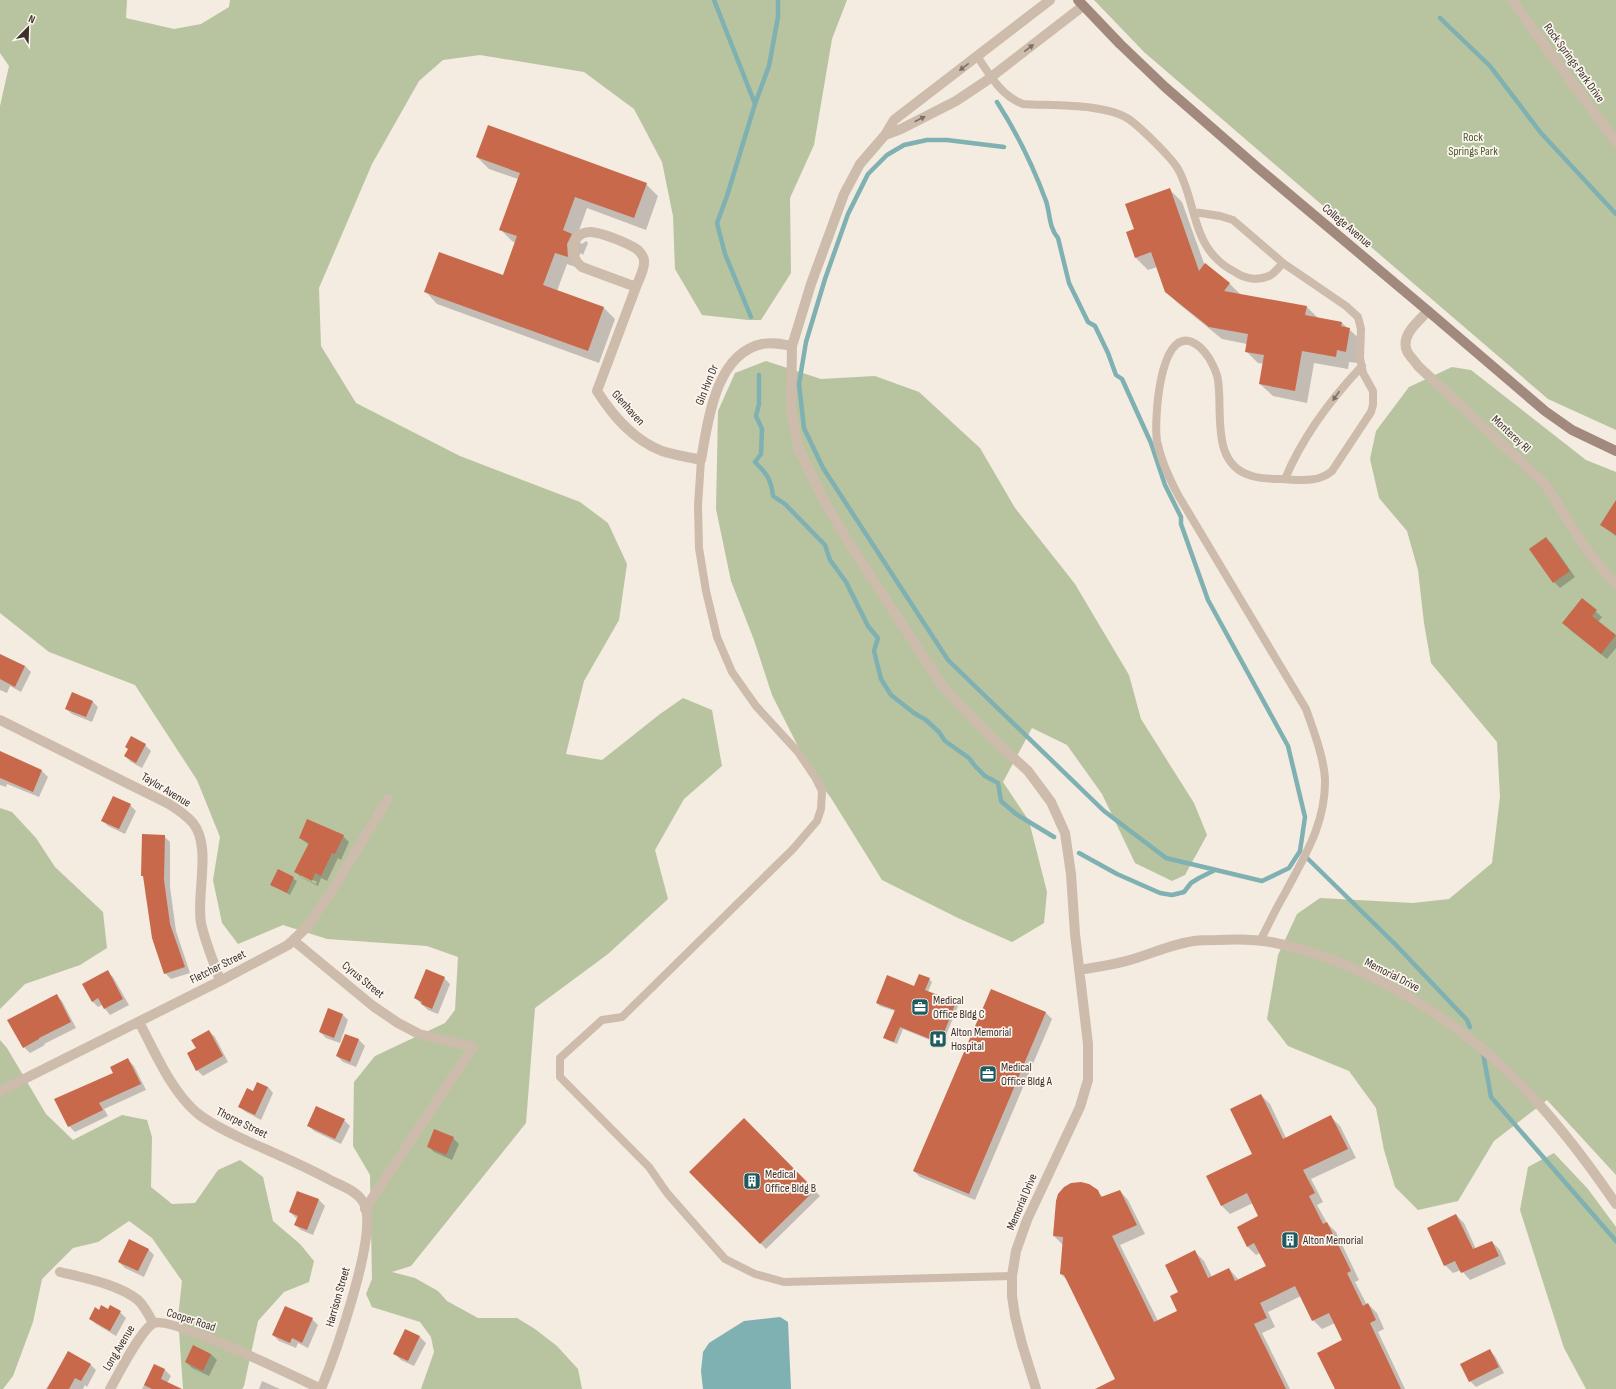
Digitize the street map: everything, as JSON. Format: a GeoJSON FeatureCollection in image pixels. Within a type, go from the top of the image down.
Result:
{"type":"FeatureCollection","features":[{"type":"Feature","properties":{"kind":"main road","name":"College Avenue"},"geometry":{"type":"LineString","coordinates":[[1081,3],[1120,44],[1165,87],[1258,168],[1550,415],[1572,430],[1616,451]]}},
{"type":"Feature","properties":{"kind":"street","name":"Memorial Drive"},"geometry":{"type":"LineString","coordinates":[[1036,1389],[1022,1344],[1012,1296],[1012,1276],[1016,1251],[1027,1220],[1080,1107],[1088,1080],[1088,1044],[1079,970],[1071,874],[1065,833],[1051,802],[1028,771],[994,740],[943,687],[849,543],[821,495],[798,447],[791,409],[792,346],[811,284],[844,194],[860,164],[885,135],[894,120],[1050,0]]}},
{"type":"Feature","properties":{"kind":"street","name":"Rock Springs Park Drive"},"geometry":{"type":"LineString","coordinates":[[1512,0],[1616,142]]}},
{"type":"Feature","properties":{"kind":"street"},"geometry":{"type":"LineString","coordinates":[[885,135],[956,101],[991,77],[1081,3]]}},
{"type":"Feature","properties":{"kind":"street","name":"Glenhaven"},"geometry":{"type":"LineString","coordinates":[[636,287],[582,267],[574,258],[573,251],[577,238],[582,234],[591,231],[638,250],[644,260],[636,287],[597,391],[618,420],[638,439],[662,451],[701,460]]}},
{"type":"Feature","properties":{"kind":"street","name":"Monterey Rl"},"geometry":{"type":"LineString","coordinates":[[1428,311],[1409,333],[1406,340],[1407,351],[1418,366],[1544,483],[1580,540],[1598,564],[1616,584]]}},
{"type":"Feature","properties":{"kind":"street","name":"Gln Hvn Dr"},"geometry":{"type":"LineString","coordinates":[[701,460],[709,417],[719,386],[728,366],[744,352],[761,344],[792,346]]}},
{"type":"Feature","properties":{"kind":"street","name":"Taylor Avenue"},"geometry":{"type":"LineString","coordinates":[[0,720],[156,797],[181,812],[193,823],[199,836],[202,854],[200,905],[201,923],[220,981]]}},
{"type":"Feature","properties":{"kind":"street","name":"Fletcher Street"},"geometry":{"type":"LineString","coordinates":[[0,1091],[271,955],[294,940],[307,927],[329,895],[388,799]]}},
{"type":"Feature","properties":{"kind":"street","name":"Cyrus Street"},"geometry":{"type":"LineString","coordinates":[[294,940],[373,1006],[398,1023],[419,1034],[473,1047],[365,1209]]}},
{"type":"Feature","properties":{"kind":"street","name":"Memorial Drive"},"geometry":{"type":"LineString","coordinates":[[1079,970],[1128,961],[1194,941],[1232,940],[1269,942],[1304,950],[1342,964],[1396,989],[1435,1013],[1471,1040],[1508,1072],[1549,1116],[1589,1164],[1616,1204]]}},
{"type":"Feature","properties":{"kind":"street","name":"Thorpe Street"},"geometry":{"type":"LineString","coordinates":[[139,1022],[172,1083],[189,1106],[198,1114],[231,1133],[323,1176],[356,1194],[365,1206],[365,1209]]}},
{"type":"Feature","properties":{"kind":"street","name":"Harrison Street"},"geometry":{"type":"LineString","coordinates":[[321,1389],[334,1356],[358,1272],[367,1226],[365,1209]]}},
{"type":"Feature","properties":{"kind":"street","name":"Cooper Road"},"geometry":{"type":"LineString","coordinates":[[60,1272],[91,1279],[120,1290],[138,1300],[146,1310],[153,1324],[162,1322],[177,1326],[239,1351],[321,1389]]}},
{"type":"Feature","properties":{"kind":"street","name":"Long Avenue"},"geometry":{"type":"LineString","coordinates":[[110,1389],[142,1334],[153,1324]]}},
{"type":"Feature","properties":{"kind":"lane"},"geometry":{"type":"LineString","coordinates":[[978,56],[1004,94],[1013,101],[1023,104],[1103,108],[1117,112],[1129,119],[1148,135],[1177,167],[1183,179],[1202,237],[1213,255],[1225,266],[1244,278],[1256,279],[1270,276],[1283,263]]}},
{"type":"Feature","properties":{"kind":"lane"},"geometry":{"type":"LineString","coordinates":[[1194,212],[1220,216],[1232,220],[1283,263],[1346,306],[1358,317],[1361,328],[1360,358],[1363,373],[1373,391],[1374,400],[1371,412],[1332,471],[1326,476],[1318,479],[1285,479],[1250,476],[1228,459],[1224,448],[1221,431],[1218,381],[1214,367],[1205,351],[1191,341],[1180,341],[1174,345],[1163,369],[1158,397],[1156,425],[1163,463],[1178,495],[1308,716],[1316,735],[1325,777],[1324,800],[1319,824],[1311,845],[1282,897],[1260,941]]}},
{"type":"Feature","properties":{"kind":"lane"},"geometry":{"type":"LineString","coordinates":[[1285,479],[1293,459],[1318,422],[1340,390],[1362,366]]}},
{"type":"Feature","properties":{"kind":"lane"},"geometry":{"type":"LineString","coordinates":[[701,460],[698,505],[699,548],[706,591],[717,637],[732,672],[740,684],[756,706],[798,752],[815,777],[822,791],[821,809],[817,821],[793,849],[622,1017],[602,1020],[560,1058],[560,1077],[649,1167],[666,1193],[725,1260],[755,1274],[784,1282],[1012,1276]]}},
{"type":"Feature","properties":{"kind":"green space"},"geometry":{"type":"Polygon","coordinates":[[[0,0],[127,0],[126,18],[174,29],[201,24],[229,7],[230,0],[847,0],[832,39],[814,145],[790,198],[791,273],[761,320],[702,315],[675,269],[673,216],[662,162],[634,109],[584,72],[480,55],[443,60],[419,81],[372,164],[319,288],[321,346],[356,403],[460,456],[580,502],[608,523],[627,564],[619,620],[584,681],[566,754],[602,760],[660,714],[683,698],[712,710],[722,766],[684,799],[655,850],[668,899],[608,954],[535,1008],[526,1123],[411,1266],[392,1272],[415,1278],[438,1291],[447,1301],[478,1318],[517,1318],[535,1329],[557,1346],[578,1369],[582,1389],[421,1389],[434,1352],[431,1337],[420,1322],[372,1307],[366,1294],[372,1279],[370,1175],[353,1146],[354,1082],[375,1056],[445,1023],[455,1010],[458,957],[427,946],[327,939],[283,925],[238,944],[222,923],[213,880],[220,837],[197,780],[135,685],[49,652],[0,613],[0,106],[9,66],[0,53],[0,0]]]}},
{"type":"Feature","properties":{"kind":"green space","name":"Rock Springs Park"},"geometry":{"type":"Polygon","coordinates":[[[1094,0],[1616,0],[1616,430],[1548,399],[1144,52],[1094,0]]]}},
{"type":"Feature","properties":{"kind":"green space"},"geometry":{"type":"Polygon","coordinates":[[[766,361],[821,379],[875,376],[919,392],[980,448],[1015,508],[1075,584],[1129,675],[1141,719],[1194,803],[1207,835],[1185,875],[1172,881],[1135,863],[1102,794],[1067,745],[1032,728],[1003,782],[1029,821],[1047,892],[1044,923],[1012,942],[958,918],[882,880],[831,798],[810,770],[772,695],[754,640],[731,581],[716,509],[718,411],[735,373],[766,361]]]}},
{"type":"Feature","properties":{"kind":"green space"},"geometry":{"type":"Polygon","coordinates":[[[1452,367],[1471,370],[1586,460],[1616,472],[1616,1175],[1547,1100],[1494,1141],[1458,1201],[1418,1210],[1395,1187],[1384,1150],[1376,1108],[1349,1071],[1288,1046],[1267,1019],[1278,955],[1297,914],[1320,898],[1413,903],[1449,899],[1492,863],[1500,797],[1497,742],[1431,663],[1424,623],[1418,570],[1407,531],[1379,498],[1370,459],[1376,431],[1409,387],[1452,367]]]}},
{"type":"Feature","properties":{"kind":"green space"},"geometry":{"type":"Polygon","coordinates":[[[0,808],[12,812],[36,838],[55,867],[103,912],[107,948],[80,965],[25,984],[0,1009],[0,808]]]}},
{"type":"Feature","properties":{"kind":"green space"},"geometry":{"type":"Polygon","coordinates":[[[0,1040],[7,1048],[46,1114],[73,1140],[122,1115],[147,1120],[152,1137],[151,1187],[172,1204],[195,1203],[218,1170],[240,1160],[263,1177],[273,1221],[300,1244],[314,1261],[309,1282],[284,1292],[258,1321],[244,1386],[242,1389],[183,1389],[178,1317],[182,1281],[152,1238],[129,1221],[98,1242],[73,1248],[42,1279],[33,1322],[13,1376],[3,1389],[0,1389],[0,1040]]]}},
{"type":"Feature","properties":{"kind":"green space"},"geometry":{"type":"Polygon","coordinates":[[[1554,1153],[1588,1189],[1616,1227],[1616,1389],[1586,1389],[1564,1348],[1520,1210],[1528,1167],[1554,1153]]]}},
{"type":"Feature","properties":{"kind":"water"},"geometry":{"type":"Polygon","coordinates":[[[780,1317],[788,1322],[791,1389],[703,1389],[701,1371],[703,1352],[709,1343],[744,1321],[780,1317]]]}},
{"type":"Feature","properties":{"kind":"building"},"geometry":{"type":"Polygon","coordinates":[[[488,125],[647,183],[634,218],[575,197],[563,230],[572,234],[567,244],[568,257],[555,253],[543,285],[604,307],[588,351],[424,292],[439,252],[503,275],[517,236],[499,230],[520,173],[476,157],[488,125]]]}},
{"type":"Feature","properties":{"kind":"building"},"geometry":{"type":"Polygon","coordinates":[[[1170,188],[1199,271],[1205,263],[1230,283],[1224,291],[1307,306],[1305,315],[1342,322],[1341,326],[1350,328],[1346,352],[1337,350],[1336,357],[1302,351],[1295,391],[1259,384],[1264,355],[1245,352],[1248,334],[1209,327],[1165,292],[1151,252],[1135,258],[1126,232],[1134,229],[1125,204],[1170,188]]]}},
{"type":"Feature","properties":{"kind":"building"},"geometry":{"type":"Polygon","coordinates":[[[1616,500],[1616,535],[1600,525],[1616,500]]]}},
{"type":"Feature","properties":{"kind":"building"},"geometry":{"type":"Polygon","coordinates":[[[1546,537],[1570,571],[1553,583],[1529,549],[1546,537]]]}},
{"type":"Feature","properties":{"kind":"building"},"geometry":{"type":"Polygon","coordinates":[[[1582,598],[1597,610],[1592,616],[1616,635],[1601,654],[1562,623],[1582,598]]]}},
{"type":"Feature","properties":{"kind":"building"},"geometry":{"type":"Polygon","coordinates":[[[0,654],[25,666],[15,687],[0,679],[0,654]]]}},
{"type":"Feature","properties":{"kind":"building"},"geometry":{"type":"Polygon","coordinates":[[[72,692],[93,701],[86,717],[65,709],[72,692]]]}},
{"type":"Feature","properties":{"kind":"building"},"geometry":{"type":"Polygon","coordinates":[[[131,736],[146,744],[136,763],[124,756],[128,749],[125,747],[131,736]]]}},
{"type":"Feature","properties":{"kind":"building"},"geometry":{"type":"Polygon","coordinates":[[[0,751],[42,770],[33,792],[0,778],[0,751]]]}},
{"type":"Feature","properties":{"kind":"building"},"geometry":{"type":"Polygon","coordinates":[[[113,796],[131,804],[119,829],[101,821],[113,796]]]}},
{"type":"Feature","properties":{"kind":"building"},"geometry":{"type":"Polygon","coordinates":[[[307,819],[344,835],[335,854],[332,853],[321,876],[315,873],[312,881],[294,872],[309,843],[299,838],[307,819]]]}},
{"type":"Feature","properties":{"kind":"building"},"geometry":{"type":"Polygon","coordinates":[[[142,834],[165,835],[164,880],[170,924],[185,967],[164,974],[152,938],[143,876],[141,876],[142,834]]]}},
{"type":"Feature","properties":{"kind":"building"},"geometry":{"type":"Polygon","coordinates":[[[278,869],[294,877],[287,893],[270,885],[278,869]]]}},
{"type":"Feature","properties":{"kind":"building"},"geometry":{"type":"Polygon","coordinates":[[[426,969],[445,977],[432,1009],[421,1004],[422,1002],[414,998],[426,969]]]}},
{"type":"Feature","properties":{"kind":"building"},"geometry":{"type":"Polygon","coordinates":[[[108,970],[123,999],[104,1009],[98,998],[92,1002],[82,984],[108,970]]]}},
{"type":"Feature","properties":{"kind":"building","name":"Medical Office Bldg C"},"geometry":{"type":"Polygon","coordinates":[[[919,974],[930,978],[925,990],[956,1002],[940,1043],[900,1027],[894,1042],[883,1038],[895,1010],[876,1003],[887,975],[914,986],[919,974]]]}},
{"type":"Feature","properties":{"kind":"building","name":"Medical Office Bldg A"},"geometry":{"type":"Polygon","coordinates":[[[991,989],[1046,1012],[969,1194],[913,1171],[991,989]]]}},
{"type":"Feature","properties":{"kind":"building"},"geometry":{"type":"Polygon","coordinates":[[[57,994],[71,1022],[23,1048],[7,1020],[57,994]]]}},
{"type":"Feature","properties":{"kind":"building"},"geometry":{"type":"Polygon","coordinates":[[[328,1008],[343,1014],[334,1038],[319,1032],[328,1008]]]}},
{"type":"Feature","properties":{"kind":"building"},"geometry":{"type":"Polygon","coordinates":[[[209,1030],[223,1056],[196,1071],[187,1053],[196,1048],[191,1040],[209,1030]]]}},
{"type":"Feature","properties":{"kind":"building"},"geometry":{"type":"Polygon","coordinates":[[[345,1034],[359,1039],[350,1062],[336,1056],[345,1034]]]}},
{"type":"Feature","properties":{"kind":"building"},"geometry":{"type":"Polygon","coordinates":[[[128,1058],[141,1084],[99,1103],[103,1110],[68,1127],[54,1099],[113,1073],[110,1067],[128,1058]]]}},
{"type":"Feature","properties":{"kind":"building"},"geometry":{"type":"Polygon","coordinates":[[[257,1082],[268,1087],[255,1115],[238,1107],[247,1088],[253,1091],[257,1082]]]}},
{"type":"Feature","properties":{"kind":"building","name":"Alton Memorial"},"geometry":{"type":"Polygon","coordinates":[[[1261,1094],[1283,1139],[1331,1115],[1348,1149],[1303,1170],[1315,1193],[1309,1196],[1323,1224],[1327,1222],[1351,1271],[1347,1273],[1363,1306],[1368,1303],[1376,1320],[1370,1323],[1401,1389],[1335,1389],[1317,1353],[1342,1340],[1329,1313],[1312,1321],[1295,1286],[1260,1303],[1267,1318],[1254,1324],[1286,1389],[1095,1389],[1115,1379],[1064,1275],[1060,1274],[1063,1237],[1053,1236],[1058,1194],[1064,1187],[1071,1183],[1081,1182],[1089,1184],[1098,1190],[1101,1197],[1120,1190],[1137,1225],[1112,1236],[1154,1322],[1177,1311],[1170,1296],[1178,1292],[1165,1265],[1195,1250],[1208,1278],[1229,1268],[1235,1281],[1266,1266],[1254,1243],[1247,1247],[1237,1227],[1258,1216],[1247,1193],[1221,1206],[1206,1176],[1252,1154],[1230,1109],[1261,1094]]]}},
{"type":"Feature","properties":{"kind":"building"},"geometry":{"type":"Polygon","coordinates":[[[316,1106],[345,1119],[335,1139],[307,1126],[316,1106]]]}},
{"type":"Feature","properties":{"kind":"building","name":"Medical Office Bldg B"},"geometry":{"type":"Polygon","coordinates":[[[744,1118],[815,1190],[760,1244],[689,1172],[744,1118]]]}},
{"type":"Feature","properties":{"kind":"building"},"geometry":{"type":"Polygon","coordinates":[[[434,1129],[454,1137],[446,1155],[427,1147],[434,1129]]]}},
{"type":"Feature","properties":{"kind":"building"},"geometry":{"type":"Polygon","coordinates":[[[297,1191],[319,1199],[307,1230],[294,1225],[298,1216],[289,1212],[297,1191]]]}},
{"type":"Feature","properties":{"kind":"building"},"geometry":{"type":"Polygon","coordinates":[[[1456,1214],[1473,1249],[1492,1241],[1499,1256],[1461,1273],[1455,1261],[1444,1266],[1427,1228],[1456,1214]]]}},
{"type":"Feature","properties":{"kind":"building"},"geometry":{"type":"Polygon","coordinates":[[[129,1239],[149,1249],[138,1271],[118,1262],[129,1239]]]}},
{"type":"Feature","properties":{"kind":"building"},"geometry":{"type":"Polygon","coordinates":[[[101,1305],[108,1309],[110,1305],[121,1311],[110,1331],[89,1319],[95,1307],[99,1310],[101,1305]]]}},
{"type":"Feature","properties":{"kind":"building"},"geometry":{"type":"Polygon","coordinates":[[[285,1306],[313,1318],[302,1343],[292,1338],[290,1343],[272,1335],[285,1306]]]}},
{"type":"Feature","properties":{"kind":"building"},"geometry":{"type":"Polygon","coordinates":[[[405,1329],[420,1336],[408,1361],[393,1354],[405,1329]]]}},
{"type":"Feature","properties":{"kind":"building"},"geometry":{"type":"Polygon","coordinates":[[[193,1345],[211,1354],[203,1371],[185,1362],[193,1345]]]}},
{"type":"Feature","properties":{"kind":"building"},"geometry":{"type":"Polygon","coordinates":[[[1490,1349],[1499,1367],[1469,1382],[1460,1364],[1490,1349]]]}},
{"type":"Feature","properties":{"kind":"building"},"geometry":{"type":"Polygon","coordinates":[[[68,1351],[91,1364],[81,1381],[75,1378],[69,1389],[47,1389],[68,1351]]]}},
{"type":"Feature","properties":{"kind":"building"},"geometry":{"type":"Polygon","coordinates":[[[154,1364],[165,1369],[161,1379],[182,1389],[152,1389],[144,1385],[154,1364]]]}},
{"type":"Feature","properties":{"kind":"waterway"},"geometry":{"type":"LineString","coordinates":[[714,0],[755,104]]}},
{"type":"Feature","properties":{"kind":"waterway"},"geometry":{"type":"LineString","coordinates":[[751,317],[725,254],[717,223],[727,196],[755,104],[769,66],[778,17],[778,0]]}},
{"type":"Feature","properties":{"kind":"waterway"},"geometry":{"type":"LineString","coordinates":[[1440,18],[1490,66],[1541,133],[1616,214]]}},
{"type":"Feature","properties":{"kind":"waterway"},"geometry":{"type":"LineString","coordinates":[[997,102],[1018,138],[1041,188],[1046,201],[1051,225],[1058,238],[1069,283],[1088,322],[1095,326],[1108,353],[1116,375],[1122,379],[1151,443],[1165,485],[1181,517],[1181,524],[1208,600],[1288,746],[1305,817],[1300,851],[1289,868],[1262,881],[1166,858],[1104,811],[948,660],[823,468],[804,428],[799,384],[806,342],[825,279],[848,214],[868,174],[887,155],[904,145],[927,140],[947,140],[1004,147]]}},
{"type":"Feature","properties":{"kind":"waterway"},"geometry":{"type":"LineString","coordinates":[[759,375],[759,404],[756,416],[762,429],[761,454],[755,462],[768,477],[773,496],[785,504],[825,545],[830,560],[846,582],[868,626],[878,638],[874,651],[881,679],[891,695],[914,713],[926,720],[939,732],[945,741],[969,758],[985,776],[998,783],[1001,801],[1016,814],[1054,837]]}},
{"type":"Feature","properties":{"kind":"waterway"},"geometry":{"type":"LineString","coordinates":[[1079,853],[1117,874],[1160,893],[1172,895],[1184,892],[1191,883],[1215,870]]}},
{"type":"Feature","properties":{"kind":"waterway"},"geometry":{"type":"LineString","coordinates":[[1304,855],[1395,944],[1467,1020],[1470,1027]]}},
{"type":"Feature","properties":{"kind":"waterway"},"geometry":{"type":"LineString","coordinates":[[1483,1053],[1491,1097],[1616,1241]]}},
{"type":"Feature","properties":{"kind":"place","name":"Medical Office Bldg C"},"geometry":{"type":"Point","coordinates":[920,1007]}},
{"type":"Feature","properties":{"kind":"place","name":"Alton Memorial Hospital"},"geometry":{"type":"Point","coordinates":[938,1039]}},
{"type":"Feature","properties":{"kind":"place","name":"Medical Office Bldg A"},"geometry":{"type":"Point","coordinates":[988,1074]}},
{"type":"Feature","properties":{"kind":"place","name":"Medical Office Bldg B"},"geometry":{"type":"Point","coordinates":[752,1181]}},
{"type":"Feature","properties":{"kind":"place","name":"Alton Memorial"},"geometry":{"type":"Point","coordinates":[1290,1240]}}]}
